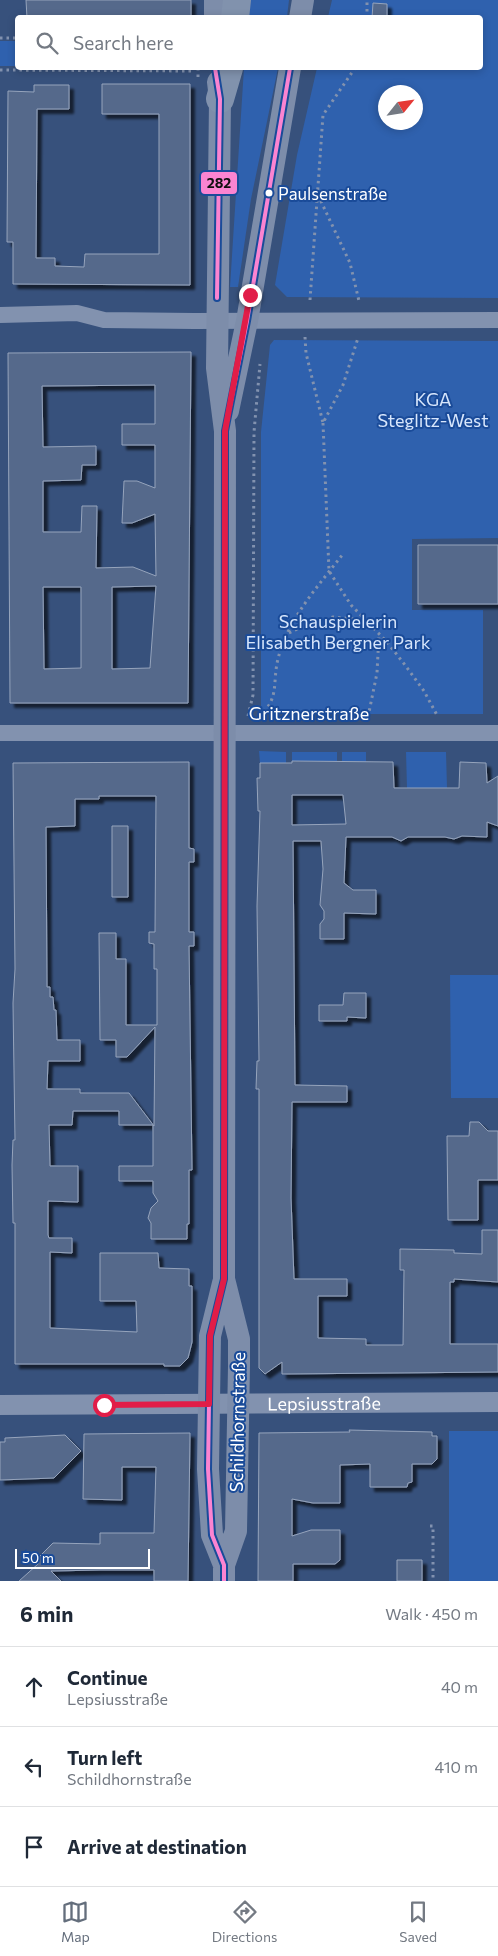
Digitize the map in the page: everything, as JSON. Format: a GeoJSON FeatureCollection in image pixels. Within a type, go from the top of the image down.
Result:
{"type":"FeatureCollection","features":[{"type":"Feature","properties":{"kind":"highway"},"geometry":{"type":"LineString","coordinates":[[235,15],[237,0]]}},
{"type":"Feature","properties":{"kind":"highway"},"geometry":{"type":"LineString","coordinates":[[220,100],[228,70]]}},
{"type":"Feature","properties":{"kind":"main road"},"geometry":{"type":"LineString","coordinates":[[215,0],[215,15]]}},
{"type":"Feature","properties":{"kind":"main road"},"geometry":{"type":"LineString","coordinates":[[300,15],[303,0]]}},
{"type":"Feature","properties":{"kind":"main road","name":"Schildhornstraße"},"geometry":{"type":"LineString","coordinates":[[205,70],[220,100],[217,368],[225,431],[224,1279],[238,1339],[236,1531],[224,1573]]}},
{"type":"Feature","properties":{"kind":"main road","name":"Schildhornstraße"},"geometry":{"type":"LineString","coordinates":[[225,431],[247,321],[290,70]]}},
{"type":"Feature","properties":{"kind":"main road","name":"Schildhornstraße"},"geometry":{"type":"LineString","coordinates":[[224,1279],[210,1336],[209,1404],[209,1502],[212,1535],[224,1573]]}},
{"type":"Feature","properties":{"kind":"street"},"geometry":{"type":"LineString","coordinates":[[0,315],[77,313],[104,320],[498,320]]}},
{"type":"Feature","properties":{"kind":"street","name":"Gritznerstraße"},"geometry":{"type":"LineString","coordinates":[[0,733],[498,733]]}},
{"type":"Feature","properties":{"kind":"street","name":"Lepsiusstraße"},"geometry":{"type":"LineString","coordinates":[[0,1405],[498,1402]]}},
{"type":"Feature","properties":{"kind":"path"},"geometry":{"type":"LineString","coordinates":[[367,0],[367,15]]}},
{"type":"Feature","properties":{"kind":"path"},"geometry":{"type":"LineString","coordinates":[[0,38],[15,38]]}},
{"type":"Feature","properties":{"kind":"path"},"geometry":{"type":"LineString","coordinates":[[0,70],[15,70]]}},
{"type":"Feature","properties":{"kind":"path"},"geometry":{"type":"LineString","coordinates":[[310,300],[322,115],[354,70]]}},
{"type":"Feature","properties":{"kind":"path"},"geometry":{"type":"LineString","coordinates":[[318,194],[350,262],[359,301]]}},
{"type":"Feature","properties":{"kind":"path"},"geometry":{"type":"LineString","coordinates":[[305,338],[306,353],[323,423],[329,572],[346,599],[379,633],[415,678],[438,717]]}},
{"type":"Feature","properties":{"kind":"path"},"geometry":{"type":"LineString","coordinates":[[323,423],[343,385],[358,338]]}},
{"type":"Feature","properties":{"kind":"path"},"geometry":{"type":"LineString","coordinates":[[248,718],[253,695],[254,432],[260,355]]}},
{"type":"Feature","properties":{"kind":"path"},"geometry":{"type":"LineString","coordinates":[[257,718],[272,702],[278,658],[288,633],[343,554]]}},
{"type":"Feature","properties":{"kind":"path"},"geometry":{"type":"LineString","coordinates":[[288,633],[308,624],[333,617],[365,620]]}},
{"type":"Feature","properties":{"kind":"path"},"geometry":{"type":"LineString","coordinates":[[368,717],[376,685],[379,633]]}},
{"type":"Feature","properties":{"kind":"path"},"geometry":{"type":"LineString","coordinates":[[430,1526],[433,1526],[433,1581]]}},
{"type":"Feature","properties":{"kind":"green space"},"geometry":{"type":"Polygon","coordinates":[[[247,0],[289,0],[287,15],[246,15],[247,0]]]}},
{"type":"Feature","properties":{"kind":"green space"},"geometry":{"type":"Polygon","coordinates":[[[332,0],[498,0],[498,298],[287,297],[275,285],[297,155],[317,70],[483,70],[483,15],[328,15],[332,0]]]}},
{"type":"Feature","properties":{"kind":"green space"},"geometry":{"type":"Polygon","coordinates":[[[0,41],[15,41],[15,66],[0,66],[0,41]]]}},
{"type":"Feature","properties":{"kind":"green space"},"geometry":{"type":"Polygon","coordinates":[[[244,70],[278,70],[251,199],[238,287],[230,287],[244,70]]]}},
{"type":"Feature","properties":{"kind":"green space","name":"Schauspielerin Elisabeth Bergner Park"},"geometry":{"type":"Polygon","coordinates":[[[274,340],[498,341],[498,538],[412,539],[412,610],[483,610],[483,714],[261,714],[261,432],[270,345],[274,340]]]}},
{"type":"Feature","properties":{"kind":"green space"},"geometry":{"type":"Polygon","coordinates":[[[259,751],[286,752],[286,763],[260,763],[259,751]]]}},
{"type":"Feature","properties":{"kind":"green space"},"geometry":{"type":"Polygon","coordinates":[[[292,752],[337,752],[337,763],[335,761],[292,761],[292,752]]]}},
{"type":"Feature","properties":{"kind":"green space"},"geometry":{"type":"Polygon","coordinates":[[[342,752],[366,752],[366,763],[349,761],[342,763],[342,752]]]}},
{"type":"Feature","properties":{"kind":"green space"},"geometry":{"type":"Polygon","coordinates":[[[406,752],[446,752],[447,788],[407,788],[406,752]]]}},
{"type":"Feature","properties":{"kind":"green space"},"geometry":{"type":"Polygon","coordinates":[[[450,975],[498,975],[498,1098],[451,1098],[450,975]]]}},
{"type":"Feature","properties":{"kind":"green space"},"geometry":{"type":"Polygon","coordinates":[[[449,1431],[498,1431],[498,1581],[449,1581],[449,1431]]]}},
{"type":"Feature","properties":{"kind":"building"},"geometry":{"type":"Polygon","coordinates":[[[26,0],[191,0],[191,15],[27,15],[26,0]]]}},
{"type":"Feature","properties":{"kind":"building"},"geometry":{"type":"Polygon","coordinates":[[[373,3],[387,4],[387,15],[372,15],[373,3]]]}},
{"type":"Feature","properties":{"kind":"building"},"geometry":{"type":"Polygon","coordinates":[[[102,84],[190,84],[190,285],[13,284],[13,242],[7,242],[8,91],[34,92],[34,85],[69,85],[69,109],[37,109],[36,258],[55,258],[55,266],[84,267],[85,254],[159,254],[159,114],[102,114],[102,84]]]}},
{"type":"Feature","properties":{"kind":"building"},"geometry":{"type":"Polygon","coordinates":[[[191,352],[188,703],[10,703],[8,353],[191,352]],[[155,385],[42,386],[43,447],[96,446],[96,465],[82,465],[81,480],[43,481],[43,532],[81,532],[82,506],[97,506],[96,568],[133,567],[156,576],[155,514],[132,523],[122,523],[124,481],[137,481],[155,488],[155,445],[122,445],[122,424],[155,424],[155,385]],[[156,586],[112,587],[112,669],[150,668],[156,586]],[[43,587],[44,669],[81,668],[81,587],[43,587]]]}},
{"type":"Feature","properties":{"kind":"building"},"geometry":{"type":"Polygon","coordinates":[[[418,545],[498,545],[498,604],[418,604],[418,545]]]}},
{"type":"Feature","properties":{"kind":"building"},"geometry":{"type":"Polygon","coordinates":[[[292,761],[393,762],[394,788],[459,788],[460,762],[486,763],[487,783],[498,776],[498,826],[487,822],[487,837],[462,836],[454,839],[445,837],[408,837],[401,841],[392,837],[346,837],[344,883],[353,890],[376,890],[376,914],[344,913],[344,939],[320,939],[320,924],[324,919],[324,911],[320,905],[323,869],[321,841],[293,841],[295,1085],[347,1086],[347,1102],[292,1102],[291,1198],[294,1279],[347,1279],[347,1296],[318,1296],[318,1338],[366,1339],[366,1345],[403,1345],[404,1270],[400,1270],[400,1249],[454,1250],[454,1253],[482,1254],[482,1230],[498,1230],[498,1282],[454,1279],[454,1282],[450,1282],[450,1344],[498,1344],[498,1372],[282,1374],[282,1362],[265,1374],[259,1368],[259,1089],[256,1089],[257,1061],[259,1061],[257,906],[260,811],[258,811],[257,778],[260,778],[260,763],[292,763],[292,761]],[[292,795],[292,825],[346,824],[343,795],[292,795]]]}},
{"type":"Feature","properties":{"kind":"building"},"geometry":{"type":"Polygon","coordinates":[[[189,762],[189,848],[194,849],[194,862],[189,862],[189,932],[194,932],[194,946],[189,946],[192,1170],[189,1170],[189,1224],[187,1224],[187,1239],[151,1239],[151,1223],[148,1218],[151,1208],[158,1201],[153,1193],[153,1181],[119,1181],[119,1166],[153,1166],[153,1125],[119,1125],[119,1111],[73,1111],[72,1125],[49,1125],[50,1166],[78,1166],[78,1202],[48,1201],[49,1238],[72,1238],[72,1253],[50,1252],[50,1328],[137,1332],[136,1301],[100,1301],[100,1253],[158,1253],[159,1268],[189,1269],[189,1286],[192,1286],[192,1342],[188,1358],[180,1366],[164,1366],[164,1364],[15,1364],[15,1223],[13,1223],[12,1165],[13,1140],[15,1140],[13,763],[189,762]],[[99,796],[99,799],[75,799],[75,826],[46,827],[47,987],[50,987],[50,997],[53,997],[54,1010],[56,1010],[57,1040],[80,1040],[80,1061],[48,1061],[47,1089],[80,1089],[80,1093],[129,1093],[154,1126],[155,1027],[127,1057],[116,1057],[116,1040],[100,1040],[99,933],[116,933],[116,959],[126,959],[126,1025],[157,1025],[157,969],[154,969],[154,944],[149,943],[149,932],[155,932],[156,796],[99,796]]]}},
{"type":"Feature","properties":{"kind":"building"},"geometry":{"type":"Polygon","coordinates":[[[112,826],[128,826],[128,897],[112,897],[112,826]]]}},
{"type":"Feature","properties":{"kind":"building"},"geometry":{"type":"Polygon","coordinates":[[[344,993],[366,993],[366,1018],[347,1017],[347,1021],[319,1021],[319,1005],[343,1005],[344,993]]]}},
{"type":"Feature","properties":{"kind":"building"},"geometry":{"type":"Polygon","coordinates":[[[470,1122],[479,1122],[488,1131],[498,1131],[498,1180],[478,1180],[478,1220],[448,1220],[447,1136],[469,1136],[470,1122]]]}},
{"type":"Feature","properties":{"kind":"building"},"geometry":{"type":"Polygon","coordinates":[[[349,1430],[432,1432],[432,1436],[437,1436],[437,1459],[432,1464],[412,1464],[412,1482],[408,1483],[407,1487],[370,1487],[370,1464],[340,1465],[340,1503],[313,1503],[292,1499],[292,1536],[311,1530],[340,1530],[340,1560],[335,1564],[293,1564],[293,1581],[258,1581],[259,1433],[350,1432],[349,1430]]]}},
{"type":"Feature","properties":{"kind":"building"},"geometry":{"type":"Polygon","coordinates":[[[190,1433],[188,1581],[154,1581],[154,1570],[100,1570],[51,1571],[61,1581],[19,1581],[38,1564],[37,1559],[53,1543],[100,1544],[100,1533],[154,1533],[156,1467],[122,1467],[122,1500],[83,1499],[84,1434],[190,1433]]]}},
{"type":"Feature","properties":{"kind":"building"},"geometry":{"type":"Polygon","coordinates":[[[65,1435],[81,1451],[54,1478],[0,1480],[0,1442],[5,1442],[5,1438],[65,1435]]]}},
{"type":"Feature","properties":{"kind":"building"},"geometry":{"type":"Polygon","coordinates":[[[397,1560],[422,1560],[422,1581],[397,1581],[397,1560]]]}},
{"type":"Feature","properties":{"kind":"transit line","name":"282"},"geometry":{"type":"LineString","coordinates":[[215,70],[220,99],[217,298]]}},
{"type":"Feature","properties":{"kind":"transit line","name":"282"},"geometry":{"type":"LineString","coordinates":[[224,1581],[224,1565],[212,1535],[208,1469],[210,1336],[224,1279],[225,431],[247,321],[290,70]]}},
{"type":"Feature","properties":{"kind":"place","name":"Paulsenstraße"},"geometry":{"type":"Point","coordinates":[269,193]}},
{"type":"Feature","properties":{"kind":"route"},"geometry":{"type":"LineString","coordinates":[[104,1405],[209,1404],[210,1336],[224,1279],[225,431],[247,321],[250,295]]}},
{"type":"Feature","properties":{"kind":"park label","name":"KGA Steglitz-West"},"geometry":{"type":"Point","coordinates":[433,409]}}]}
